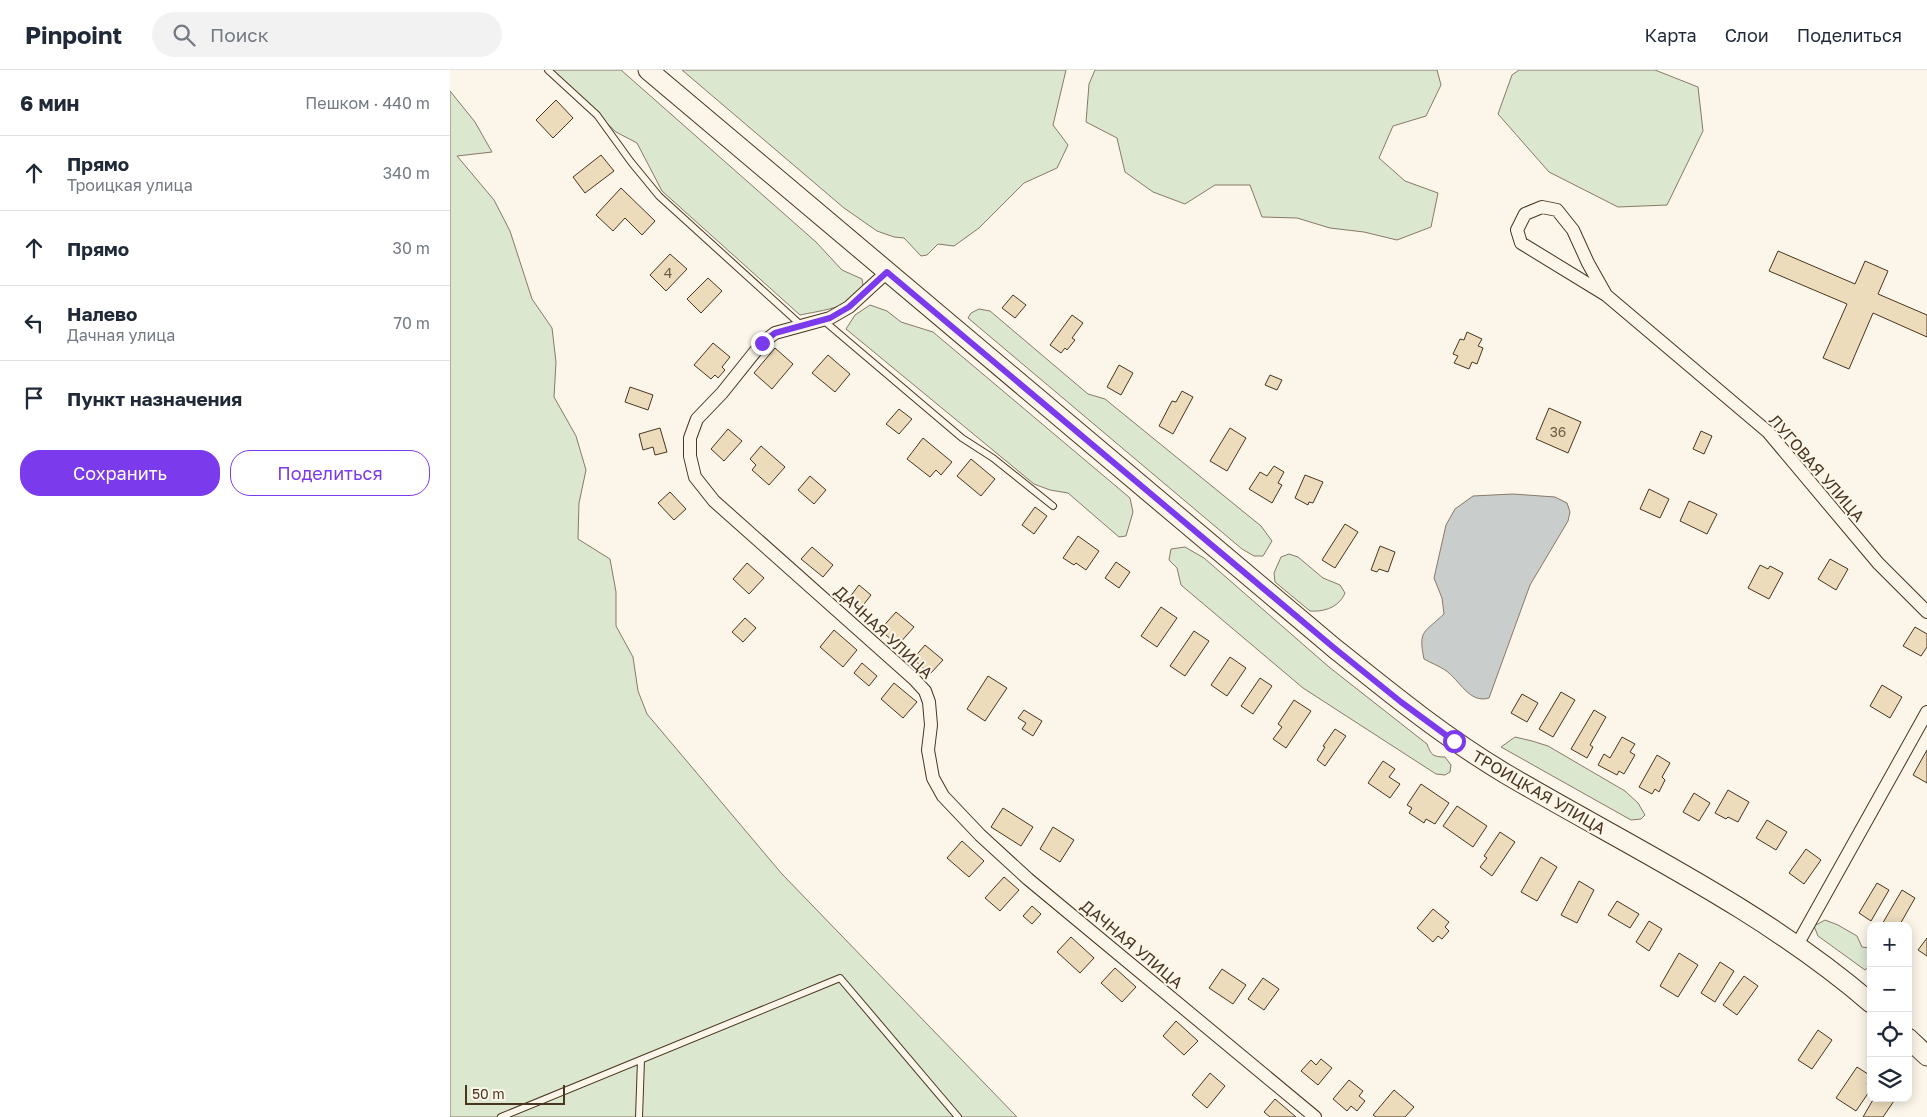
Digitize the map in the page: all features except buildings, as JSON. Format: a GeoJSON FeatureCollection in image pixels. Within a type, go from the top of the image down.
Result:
{"type":"FeatureCollection","features":[{"type":"Feature","properties":{"kind":"main road","name":"ТРОИЦКАЯ УЛИЦА"},"geometry":{"type":"LineString","coordinates":[[648,70],[1333,647],[1401,702],[1454,741],[1506,774],[1707,888],[1797,945],[1830,968],[1867,1000]]}},
{"type":"Feature","properties":{"kind":"main road"},"geometry":{"type":"LineString","coordinates":[[1912,1042],[1927,1056]]}},
{"type":"Feature","properties":{"kind":"street","name":"ЛУГОВАЯ УЛИЦА"},"geometry":{"type":"LineString","coordinates":[[1606,294],[1588,263],[1573,230],[1557,210],[1542,207],[1525,214],[1517,230],[1521,243],[1606,294],[1768,432],[1878,563],[1927,612]]}},
{"type":"Feature","properties":{"kind":"street","name":"ДАЧНАЯ УЛИЦА"},"geometry":{"type":"LineString","coordinates":[[887,272],[849,307],[823,320],[775,333],[762,343],[722,393],[697,419],[690,438],[690,456],[695,477],[714,501],[914,678],[925,691],[931,717],[928,750],[933,778],[943,796],[980,835],[1028,879],[1315,1117]]}},
{"type":"Feature","properties":{"kind":"street"},"geometry":{"type":"LineString","coordinates":[[1797,945],[1927,712]]}},
{"type":"Feature","properties":{"kind":"lane"},"geometry":{"type":"LineString","coordinates":[[548,70],[597,115],[631,162],[659,196],[803,326]]}},
{"type":"Feature","properties":{"kind":"lane"},"geometry":{"type":"LineString","coordinates":[[823,320],[962,438],[993,458],[1053,506]]}},
{"type":"Feature","properties":{"kind":"lane"},"geometry":{"type":"LineString","coordinates":[[501,1117],[840,978],[958,1117]]}},
{"type":"Feature","properties":{"kind":"lane"},"geometry":{"type":"LineString","coordinates":[[639,1117],[640,1060]]}},
{"type":"Feature","properties":{"kind":"green space"},"geometry":{"type":"Polygon","coordinates":[[[550,70],[621,70],[816,242],[842,270],[862,279],[862,288],[858,295],[840,306],[800,315],[662,191],[637,143],[616,132],[550,70]]]}},
{"type":"Feature","properties":{"kind":"green space"},"geometry":{"type":"Polygon","coordinates":[[[682,70],[1066,70],[1053,125],[1068,145],[1057,168],[1024,183],[979,228],[954,246],[938,244],[927,255],[921,256],[904,238],[894,237],[877,231],[844,208],[682,70]]]}},
{"type":"Feature","properties":{"kind":"green space"},"geometry":{"type":"Polygon","coordinates":[[[1095,70],[1437,70],[1441,85],[1426,116],[1393,126],[1379,158],[1405,181],[1438,193],[1431,227],[1397,240],[1364,232],[1330,228],[1297,218],[1262,217],[1250,185],[1215,185],[1185,204],[1153,192],[1125,172],[1117,138],[1086,122],[1089,84],[1095,70]]]}},
{"type":"Feature","properties":{"kind":"green space"},"geometry":{"type":"Polygon","coordinates":[[[1519,70],[1655,70],[1698,87],[1703,131],[1667,205],[1618,207],[1549,172],[1498,114],[1512,75],[1519,70]]]}},
{"type":"Feature","properties":{"kind":"green space"},"geometry":{"type":"Polygon","coordinates":[[[450,91],[475,122],[492,152],[457,156],[494,200],[510,231],[532,299],[552,328],[556,362],[554,397],[576,436],[586,470],[579,503],[578,539],[610,559],[616,592],[616,626],[633,657],[638,691],[647,714],[782,874],[1017,1117],[450,1117],[450,91]]]}},
{"type":"Feature","properties":{"kind":"green space"},"geometry":{"type":"Polygon","coordinates":[[[870,305],[887,311],[901,322],[933,332],[1130,498],[1133,512],[1126,536],[1119,537],[1068,493],[1050,490],[1034,484],[846,329],[855,315],[870,305]]]}},
{"type":"Feature","properties":{"kind":"green space"},"geometry":{"type":"Polygon","coordinates":[[[979,309],[990,311],[1088,394],[1105,399],[1261,526],[1272,541],[1263,556],[1254,556],[1242,549],[968,318],[971,313],[979,309]]]}},
{"type":"Feature","properties":{"kind":"green space"},"geometry":{"type":"Polygon","coordinates":[[[1185,547],[1204,558],[1329,667],[1427,744],[1433,755],[1445,757],[1451,765],[1450,772],[1445,775],[1436,774],[1303,688],[1181,585],[1177,568],[1169,560],[1171,549],[1185,547]]]}},
{"type":"Feature","properties":{"kind":"green space"},"geometry":{"type":"Polygon","coordinates":[[[1289,554],[1298,557],[1323,578],[1340,585],[1345,593],[1339,602],[1331,608],[1321,611],[1310,611],[1275,582],[1274,573],[1281,557],[1289,554]]]}},
{"type":"Feature","properties":{"kind":"green space"},"geometry":{"type":"Polygon","coordinates":[[[1515,737],[1548,746],[1625,791],[1638,803],[1645,815],[1641,819],[1631,820],[1501,747],[1515,737]]]}},
{"type":"Feature","properties":{"kind":"green space"},"geometry":{"type":"Polygon","coordinates":[[[1825,920],[1857,936],[1862,947],[1867,948],[1867,968],[1865,970],[1818,936],[1814,926],[1825,920]]]}},
{"type":"Feature","properties":{"kind":"shaded area"},"geometry":{"type":"Polygon","coordinates":[[[1513,494],[1555,497],[1567,503],[1570,512],[1568,521],[1530,585],[1489,698],[1482,699],[1470,694],[1445,670],[1424,659],[1422,637],[1427,629],[1444,614],[1442,598],[1434,578],[1446,525],[1455,509],[1473,496],[1513,494]]]}},
{"type":"Feature","properties":{"kind":"route"},"geometry":{"type":"LineString","coordinates":[[762,343],[775,333],[830,318],[849,307],[887,272],[1333,647],[1401,702],[1454,741]]}}]}
